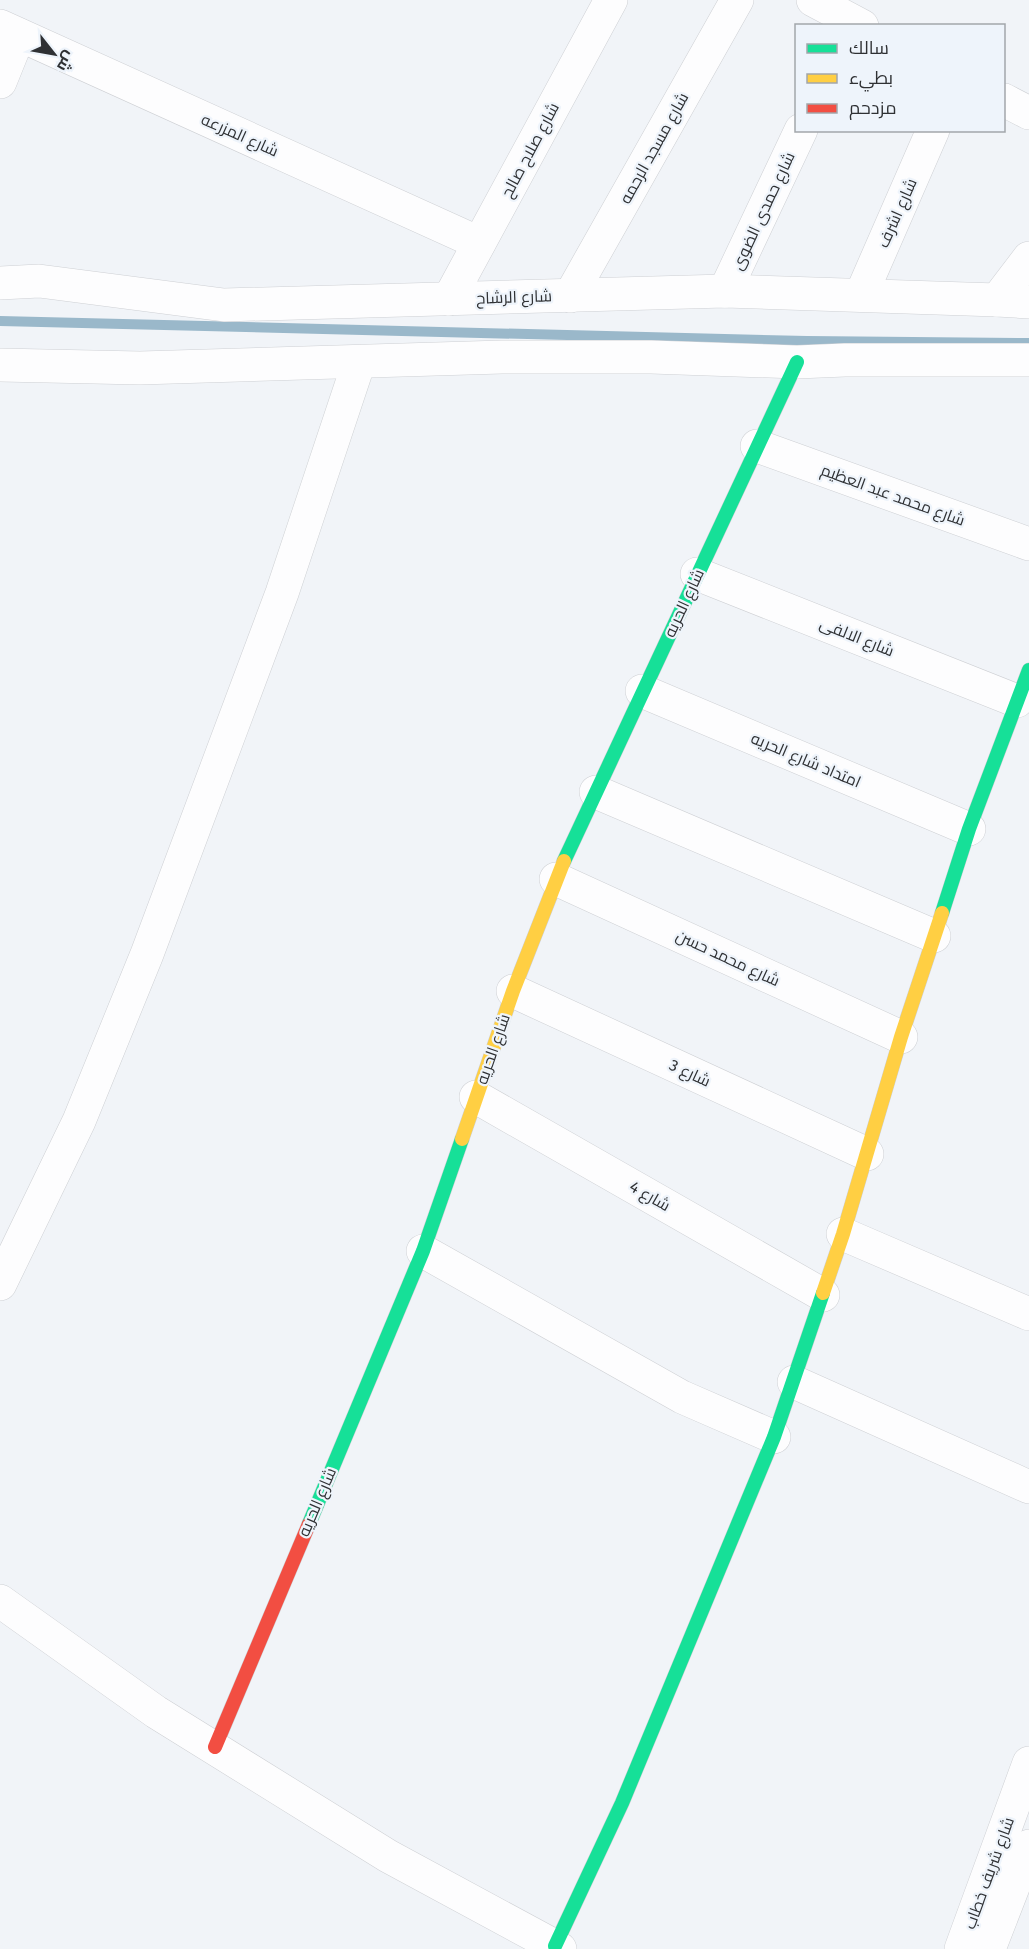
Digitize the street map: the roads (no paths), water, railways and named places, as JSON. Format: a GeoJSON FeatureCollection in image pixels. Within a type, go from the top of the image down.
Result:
{"type":"FeatureCollection","features":[{"type":"Feature","properties":{"kind":"street","name":"شارع صلاح صالح"},"geometry":{"type":"LineString","coordinates":[[449,299],[611,0]]}},
{"type":"Feature","properties":{"kind":"street","name":"شارع مسجد الرحمه"},"geometry":{"type":"LineString","coordinates":[[570,296],[737,0]]}},
{"type":"Feature","properties":{"kind":"street"},"geometry":{"type":"LineString","coordinates":[[813,0],[855,24]]}},
{"type":"Feature","properties":{"kind":"street","name":"شارع المزرعه"},"geometry":{"type":"LineString","coordinates":[[10,31],[479,243]]}},
{"type":"Feature","properties":{"kind":"street"},"geometry":{"type":"LineString","coordinates":[[0,82],[10,31]]}},
{"type":"Feature","properties":{"kind":"street"},"geometry":{"type":"LineString","coordinates":[[1005,101],[1029,113]]}},
{"type":"Feature","properties":{"kind":"street","name":"شارع حمدى الضوى"},"geometry":{"type":"LineString","coordinates":[[725,291],[800,132]]}},
{"type":"Feature","properties":{"kind":"street","name":"شارع اشرف"},"geometry":{"type":"LineString","coordinates":[[861,295],[932,132]]}},
{"type":"Feature","properties":{"kind":"street"},"geometry":{"type":"LineString","coordinates":[[997,300],[1029,258]]}},
{"type":"Feature","properties":{"kind":"street","name":"شارع الرشاح"},"geometry":{"type":"LineString","coordinates":[[0,283],[39,281],[224,304],[725,291],[1029,302]]}},
{"type":"Feature","properties":{"kind":"street"},"geometry":{"type":"LineString","coordinates":[[0,365],[140,368],[502,357],[651,357],[796,362],[1029,360]]}},
{"type":"Feature","properties":{"kind":"street"},"geometry":{"type":"LineString","coordinates":[[0,1284],[79,1121],[147,954],[282,593],[359,362]]}},
{"type":"Feature","properties":{"kind":"street","name":"شارع الحريه"},"geometry":{"type":"LineString","coordinates":[[215,1747],[423,1251],[513,991],[556,879],[796,362]]}},
{"type":"Feature","properties":{"kind":"street","name":"شارع محمد عبد العظيم"},"geometry":{"type":"LineString","coordinates":[[757,446],[1029,544]]}},
{"type":"Feature","properties":{"kind":"street","name":"شارع الالفى"},"geometry":{"type":"LineString","coordinates":[[697,574],[1017,701]]}},
{"type":"Feature","properties":{"kind":"street"},"geometry":{"type":"LineString","coordinates":[[0,1601],[156,1712],[388,1856],[557,1948],[622,1803],[774,1437],[843,1234],[901,1036],[969,829],[1029,670]]}},
{"type":"Feature","properties":{"kind":"street","name":"امتداد شارع الحريه"},"geometry":{"type":"LineString","coordinates":[[642,691],[969,829]]}},
{"type":"Feature","properties":{"kind":"street"},"geometry":{"type":"LineString","coordinates":[[596,792],[934,936]]}},
{"type":"Feature","properties":{"kind":"street","name":"شارع محمد حسن"},"geometry":{"type":"LineString","coordinates":[[556,879],[901,1036]]}},
{"type":"Feature","properties":{"kind":"street","name":"شارع 3"},"geometry":{"type":"LineString","coordinates":[[513,991],[867,1154]]}},
{"type":"Feature","properties":{"kind":"street","name":"شارع 4"},"geometry":{"type":"LineString","coordinates":[[476,1097],[823,1295]]}},
{"type":"Feature","properties":{"kind":"street"},"geometry":{"type":"LineString","coordinates":[[843,1234],[1029,1314]]}},
{"type":"Feature","properties":{"kind":"street"},"geometry":{"type":"LineString","coordinates":[[423,1251],[682,1397],[774,1437]]}},
{"type":"Feature","properties":{"kind":"street"},"geometry":{"type":"LineString","coordinates":[[794,1382],[1029,1487]]}},
{"type":"Feature","properties":{"kind":"street","name":"شارع شريف خطاب"},"geometry":{"type":"LineString","coordinates":[[961,1949],[1029,1763]]}},
{"type":"Feature","properties":{"kind":"street","name":"شارع شريف خطاب"},"geometry":{"type":"LineString","coordinates":[[989,1949],[1029,1846]]}},
{"type":"Feature","properties":{"kind":"waterway"},"geometry":{"type":"LineString","coordinates":[[0,321],[807,341],[1029,343]]}}]}
